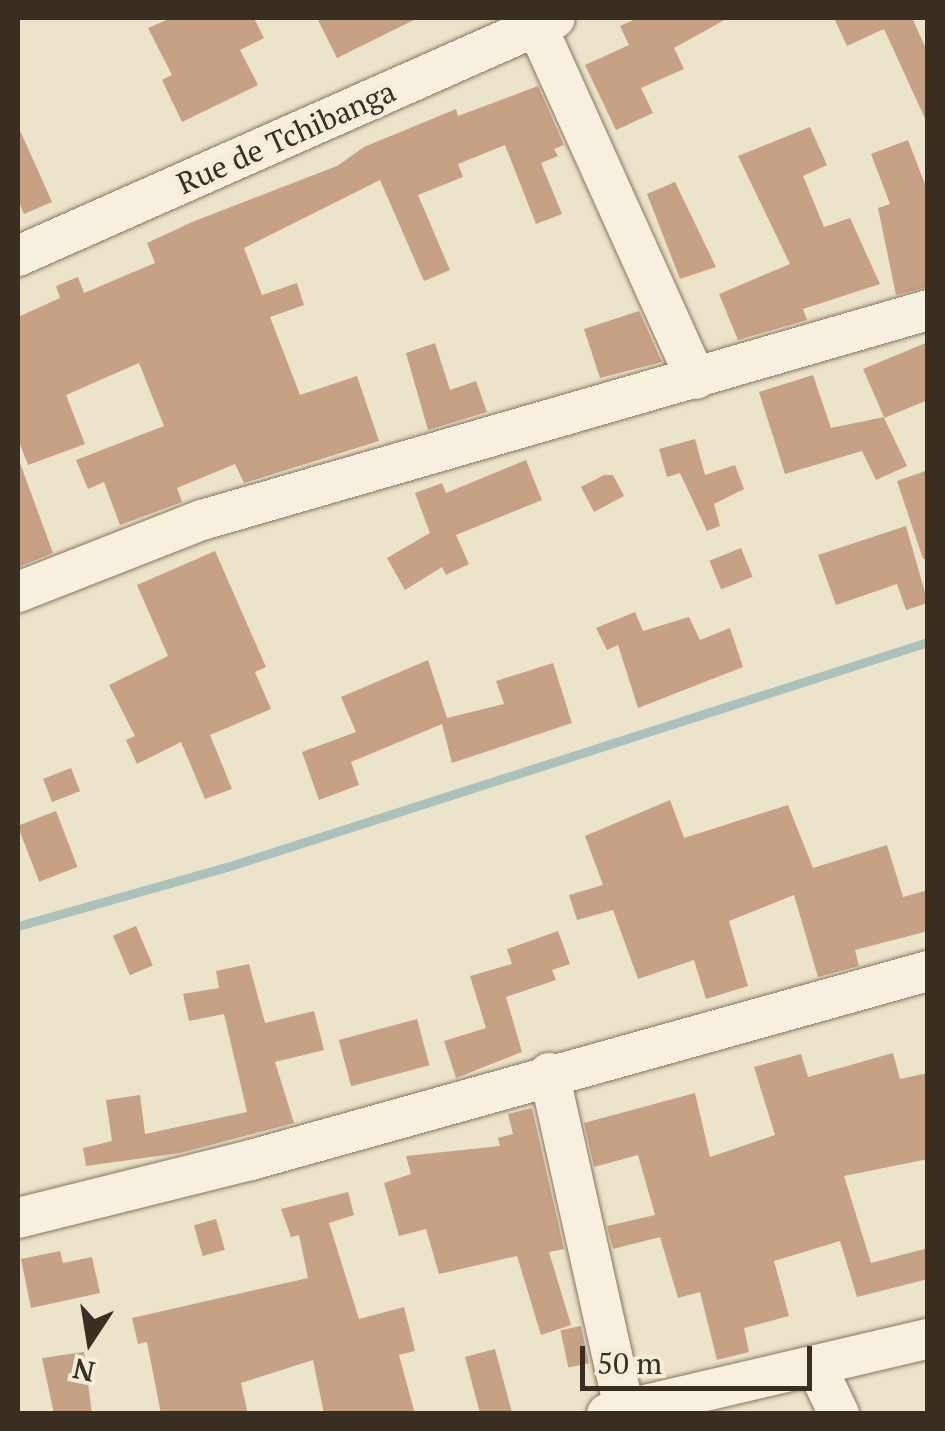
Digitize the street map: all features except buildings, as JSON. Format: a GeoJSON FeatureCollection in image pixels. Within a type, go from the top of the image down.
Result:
{"type":"FeatureCollection","features":[{"type":"Feature","properties":{"kind":"street","name":"Rue de Tchibanga"},"geometry":{"type":"LineString","coordinates":[[18,256],[542,20]]}},
{"type":"Feature","properties":{"kind":"street"},"geometry":{"type":"LineString","coordinates":[[542,20],[696,379]]}},
{"type":"Feature","properties":{"kind":"street"},"geometry":{"type":"LineString","coordinates":[[18,592],[202,520],[928,310]]}},
{"type":"Feature","properties":{"kind":"street"},"geometry":{"type":"LineString","coordinates":[[18,1218],[250,1160],[549,1073],[928,971]]}},
{"type":"Feature","properties":{"kind":"street"},"geometry":{"type":"LineString","coordinates":[[549,1073],[619,1412],[928,1339]]}},
{"type":"Feature","properties":{"kind":"street"},"geometry":{"type":"LineString","coordinates":[[816,1368],[839,1414]]}},
{"type":"Feature","properties":{"kind":"waterway"},"geometry":{"type":"LineString","coordinates":[[18,926],[227,867],[928,642]]}}]}
